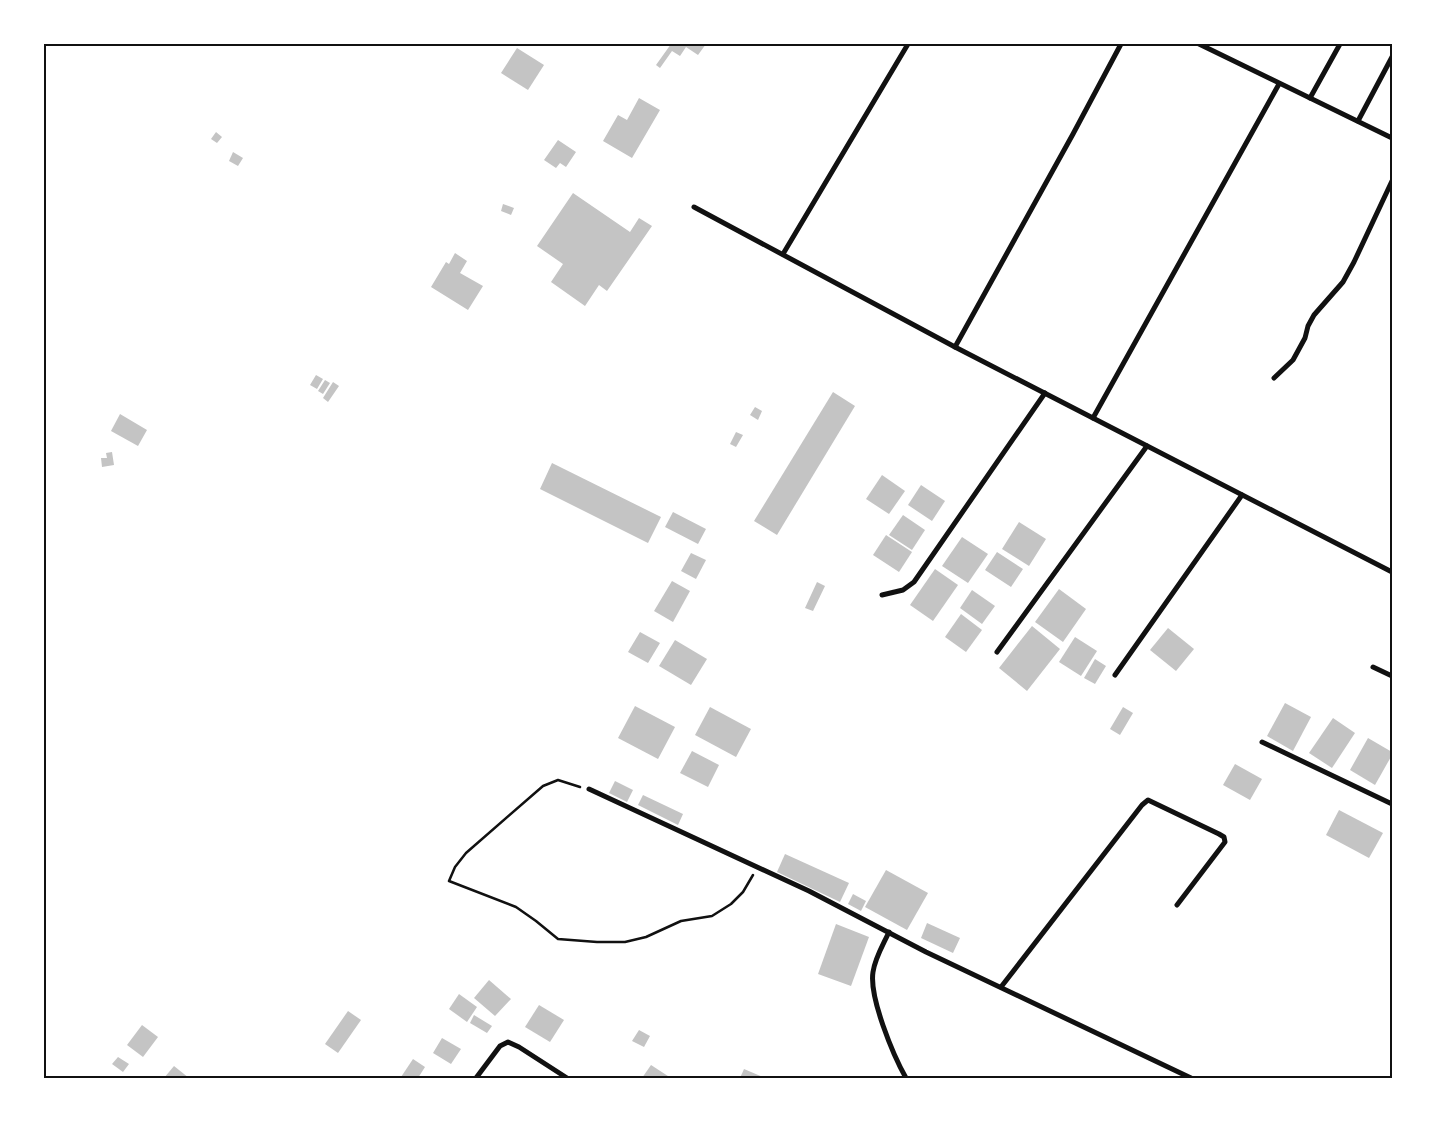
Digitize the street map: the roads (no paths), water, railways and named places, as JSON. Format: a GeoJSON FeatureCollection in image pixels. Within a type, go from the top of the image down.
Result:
{"type":"FeatureCollection","features":[{"type":"Feature","properties":{"kind":"street"},"geometry":{"type":"LineString","coordinates":[[783,254],[908,44]]}},
{"type":"Feature","properties":{"kind":"street"},"geometry":{"type":"LineString","coordinates":[[955,347],[1121,44]]}},
{"type":"Feature","properties":{"kind":"street"},"geometry":{"type":"LineString","coordinates":[[1199,44],[1392,138]]}},
{"type":"Feature","properties":{"kind":"street"},"geometry":{"type":"LineString","coordinates":[[1310,98],[1340,44]]}},
{"type":"Feature","properties":{"kind":"street"},"geometry":{"type":"LineString","coordinates":[[1358,122],[1392,57]]}},
{"type":"Feature","properties":{"kind":"street"},"geometry":{"type":"LineString","coordinates":[[1093,418],[1279,84]]}},
{"type":"Feature","properties":{"kind":"street"},"geometry":{"type":"LineString","coordinates":[[1274,378],[1293,360],[1305,338],[1308,326],[1314,315],[1343,282],[1392,181]]}},
{"type":"Feature","properties":{"kind":"street"},"geometry":{"type":"LineString","coordinates":[[694,207],[955,347],[1392,572]]}},
{"type":"Feature","properties":{"kind":"street"},"geometry":{"type":"LineString","coordinates":[[882,595],[903,590],[914,582],[1045,393]]}},
{"type":"Feature","properties":{"kind":"street"},"geometry":{"type":"LineString","coordinates":[[997,652],[1147,446]]}},
{"type":"Feature","properties":{"kind":"street"},"geometry":{"type":"LineString","coordinates":[[1115,676],[1242,495]]}},
{"type":"Feature","properties":{"kind":"street"},"geometry":{"type":"LineString","coordinates":[[1373,667],[1392,676]]}},
{"type":"Feature","properties":{"kind":"street"},"geometry":{"type":"LineString","coordinates":[[1262,742],[1392,804]]}},
{"type":"Feature","properties":{"kind":"street"},"geometry":{"type":"LineString","coordinates":[[589,789],[809,891],[926,952],[1191,1078]]}},
{"type":"Feature","properties":{"kind":"street"},"geometry":{"type":"LineString","coordinates":[[1001,987],[1142,805],[1148,800],[1224,837],[1225,842],[1177,905]]}},
{"type":"Feature","properties":{"kind":"street"},"geometry":{"type":"LineString","coordinates":[[890,932],[876,960],[872,978],[873,994],[892,1048],[906,1078]]}},
{"type":"Feature","properties":{"kind":"street"},"geometry":{"type":"LineString","coordinates":[[476,1078],[502,1044],[508,1042],[567,1078]]}}]}
